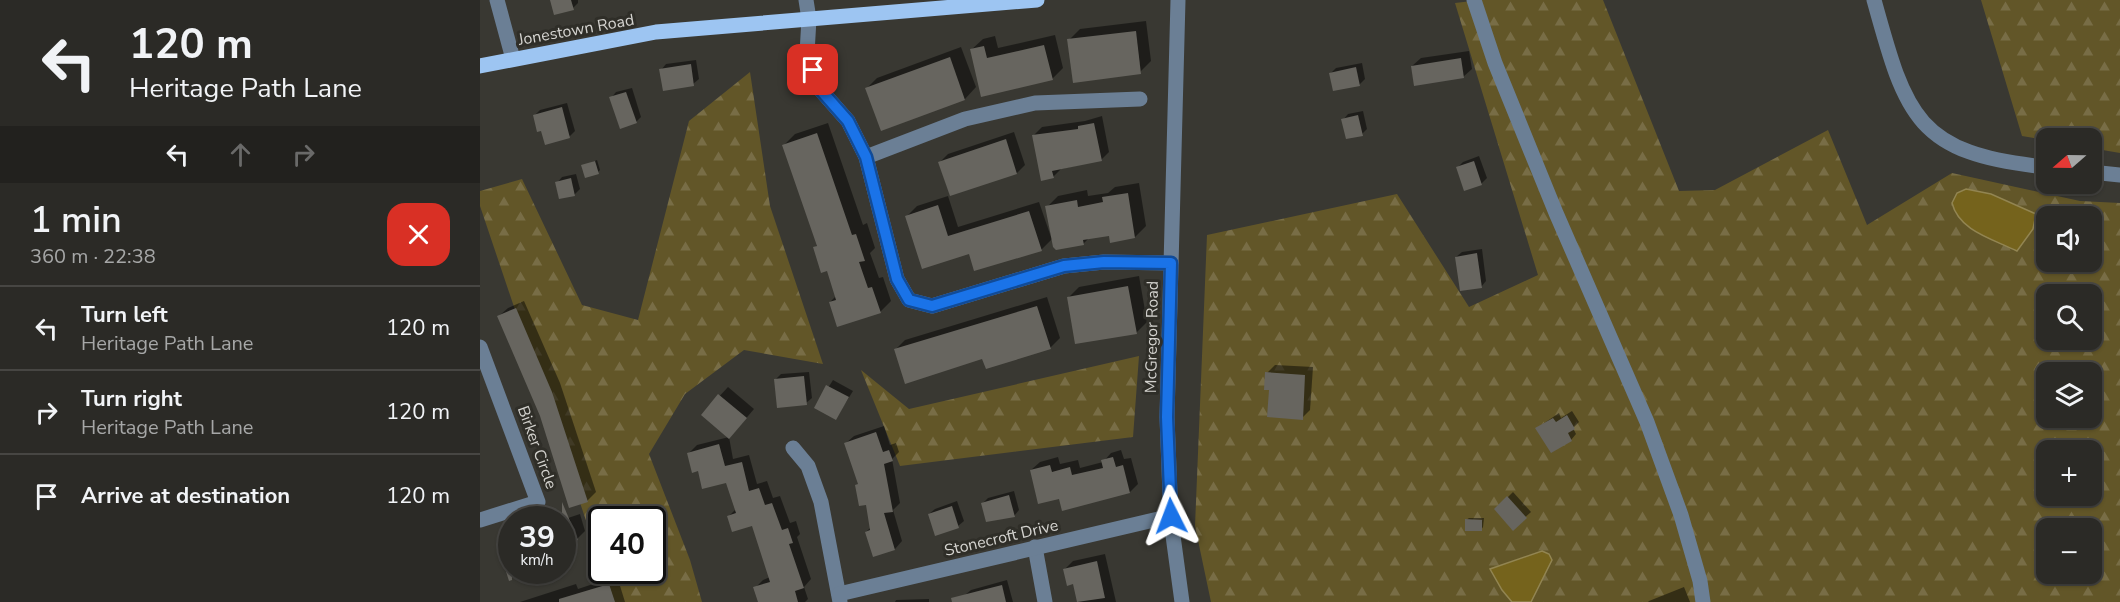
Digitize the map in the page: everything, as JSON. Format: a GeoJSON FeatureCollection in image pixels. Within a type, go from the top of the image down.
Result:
{"type":"FeatureCollection","features":[{"type":"Feature","properties":{"kind":"main road","name":"Jonestown Road"},"geometry":{"type":"LineString","coordinates":[[480,66],[656,32],[1002,1],[1037,0]]}},
{"type":"Feature","properties":{"kind":"street"},"geometry":{"type":"LineString","coordinates":[[497,0],[513,59]]}},
{"type":"Feature","properties":{"kind":"street"},"geometry":{"type":"LineString","coordinates":[[806,0],[809,19],[807,52],[818,87],[848,121],[866,157],[897,279],[909,300],[932,306],[1064,266],[1104,262],[1171,263]]}},
{"type":"Feature","properties":{"kind":"street","name":"McGregor Road"},"geometry":{"type":"LineString","coordinates":[[1178,0],[1167,417],[1171,516],[1182,602]]}},
{"type":"Feature","properties":{"kind":"street"},"geometry":{"type":"LineString","coordinates":[[1474,0],[1495,63],[1556,213],[1647,422],[1681,515],[1700,581],[1703,602]]}},
{"type":"Feature","properties":{"kind":"street"},"geometry":{"type":"LineString","coordinates":[[1874,0],[1895,74],[1905,98],[1923,124],[1940,137],[1982,157],[2036,165]]}},
{"type":"Feature","properties":{"kind":"street"},"geometry":{"type":"LineString","coordinates":[[866,157],[965,119],[1035,103],[1140,99]]}},
{"type":"Feature","properties":{"kind":"street"},"geometry":{"type":"LineString","coordinates":[[2102,173],[2120,175]]}},
{"type":"Feature","properties":{"kind":"street","name":"Birker Circle"},"geometry":{"type":"LineString","coordinates":[[480,347],[498,389],[538,502],[480,520]]}},
{"type":"Feature","properties":{"kind":"street"},"geometry":{"type":"LineString","coordinates":[[793,448],[808,466],[821,502],[839,598]]}},
{"type":"Feature","properties":{"kind":"street","name":"Stonecroft Drive"},"geometry":{"type":"LineString","coordinates":[[839,598],[1035,547],[1171,516]]}},
{"type":"Feature","properties":{"kind":"street"},"geometry":{"type":"LineString","coordinates":[[1035,547],[1045,602]]}},
{"type":"Feature","properties":{"kind":"green space"},"geometry":{"type":"Polygon","coordinates":[[[1481,0],[1603,0],[1679,191],[1715,190],[1828,130],[1867,225],[1952,173],[2036,191],[2036,194],[2048,194],[2080,201],[2120,203],[2120,602],[1211,602],[1195,526],[1207,235],[1397,194],[1469,307],[1538,275],[1455,3],[1481,0]]]}},
{"type":"Feature","properties":{"kind":"green space"},"geometry":{"type":"Polygon","coordinates":[[[1981,0],[2120,0],[2120,153],[2102,150],[2102,128],[2036,128],[2036,138],[2022,136],[1981,0]]]}},
{"type":"Feature","properties":{"kind":"green space"},"geometry":{"type":"Polygon","coordinates":[[[750,72],[770,206],[823,364],[744,350],[685,394],[649,454],[690,560],[702,602],[614,602],[608,584],[666,584],[666,506],[588,506],[588,526],[480,206],[480,191],[522,179],[582,305],[638,320],[689,121],[750,72]]]}},
{"type":"Feature","properties":{"kind":"green space"},"geometry":{"type":"Polygon","coordinates":[[[1139,356],[1133,437],[900,466],[861,370],[909,409],[1139,356]]]}},
{"type":"Feature","properties":{"kind":"shaded area"},"geometry":{"type":"Polygon","coordinates":[[[1966,189],[1991,194],[2036,214],[2033,229],[2017,251],[1978,233],[1962,221],[1956,213],[1952,203],[1957,193],[1966,189]]]}},
{"type":"Feature","properties":{"kind":"shaded area"},"geometry":{"type":"Polygon","coordinates":[[[1542,551],[1549,554],[1552,560],[1531,602],[1512,602],[1490,569],[1542,551]]]}},
{"type":"Feature","properties":{"kind":"building"},"geometry":{"type":"Polygon","coordinates":[[[550,0],[571,0],[574,10],[554,15],[550,0]]]}},
{"type":"Feature","properties":{"kind":"building"},"geometry":{"type":"Polygon","coordinates":[[[1136,31],[1141,74],[1073,83],[1067,39],[1136,31]]]}},
{"type":"Feature","properties":{"kind":"building"},"geometry":{"type":"Polygon","coordinates":[[[1044,45],[1053,80],[981,97],[970,49],[984,46],[987,58],[1044,45]]]}},
{"type":"Feature","properties":{"kind":"building"},"geometry":{"type":"Polygon","coordinates":[[[950,57],[965,100],[881,131],[865,88],[950,57]]]}},
{"type":"Feature","properties":{"kind":"building"},"geometry":{"type":"Polygon","coordinates":[[[1461,58],[1464,78],[1414,86],[1411,66],[1461,58]]]}},
{"type":"Feature","properties":{"kind":"building"},"geometry":{"type":"Polygon","coordinates":[[[691,64],[694,86],[663,91],[659,69],[691,64]]]}},
{"type":"Feature","properties":{"kind":"building"},"geometry":{"type":"Polygon","coordinates":[[[1356,67],[1360,86],[1333,91],[1329,73],[1356,67]]]}},
{"type":"Feature","properties":{"kind":"building"},"geometry":{"type":"Polygon","coordinates":[[[626,92],[637,123],[620,129],[609,97],[626,92]]]}},
{"type":"Feature","properties":{"kind":"building"},"geometry":{"type":"Polygon","coordinates":[[[562,107],[570,138],[545,145],[541,131],[537,132],[533,115],[562,107]]]}},
{"type":"Feature","properties":{"kind":"building"},"geometry":{"type":"Polygon","coordinates":[[[1358,115],[1363,136],[1346,139],[1341,119],[1358,115]]]}},
{"type":"Feature","properties":{"kind":"building"},"geometry":{"type":"Polygon","coordinates":[[[1094,123],[1102,161],[1052,171],[1054,178],[1041,181],[1032,135],[1078,129],[1078,126],[1094,123]]]}},
{"type":"Feature","properties":{"kind":"building"},"geometry":{"type":"Polygon","coordinates":[[[817,133],[852,235],[856,234],[865,261],[859,262],[868,288],[872,287],[881,313],[837,327],[829,302],[836,300],[827,271],[821,273],[813,247],[817,246],[782,145],[817,133]]]}},
{"type":"Feature","properties":{"kind":"building"},"geometry":{"type":"Polygon","coordinates":[[[1006,139],[1017,174],[950,196],[938,162],[1006,139]]]}},
{"type":"Feature","properties":{"kind":"building"},"geometry":{"type":"Polygon","coordinates":[[[595,161],[599,174],[585,178],[581,165],[595,161]]]}},
{"type":"Feature","properties":{"kind":"building"},"geometry":{"type":"Polygon","coordinates":[[[1474,161],[1482,185],[1464,191],[1456,167],[1474,161]]]}},
{"type":"Feature","properties":{"kind":"building"},"geometry":{"type":"Polygon","coordinates":[[[571,178],[575,196],[559,199],[555,182],[571,178]]]}},
{"type":"Feature","properties":{"kind":"building"},"geometry":{"type":"Polygon","coordinates":[[[1128,193],[1135,238],[1110,243],[1109,236],[1083,240],[1084,245],[1056,250],[1053,247],[1045,206],[1077,200],[1078,207],[1103,202],[1102,197],[1128,193]]]}},
{"type":"Feature","properties":{"kind":"building"},"geometry":{"type":"Polygon","coordinates":[[[938,205],[948,236],[1029,211],[1042,251],[974,271],[969,254],[922,269],[905,216],[938,205]]]}},
{"type":"Feature","properties":{"kind":"building"},"geometry":{"type":"Polygon","coordinates":[[[1477,253],[1482,288],[1460,291],[1455,257],[1477,253]]]}},
{"type":"Feature","properties":{"kind":"building"},"geometry":{"type":"Polygon","coordinates":[[[1128,286],[1137,334],[1075,344],[1067,297],[1128,286]]]}},
{"type":"Feature","properties":{"kind":"building"},"geometry":{"type":"Polygon","coordinates":[[[1037,306],[1051,349],[986,369],[982,359],[905,384],[894,349],[1037,306]]]}},
{"type":"Feature","properties":{"kind":"building"},"geometry":{"type":"Polygon","coordinates":[[[516,308],[552,392],[588,502],[568,506],[540,416],[497,316],[516,308]]]}},
{"type":"Feature","properties":{"kind":"building"},"geometry":{"type":"Polygon","coordinates":[[[1265,372],[1305,375],[1303,420],[1267,417],[1269,390],[1264,390],[1265,372]]]}},
{"type":"Feature","properties":{"kind":"building"},"geometry":{"type":"Polygon","coordinates":[[[804,376],[807,405],[777,408],[774,379],[804,376]]]}},
{"type":"Feature","properties":{"kind":"building"},"geometry":{"type":"Polygon","coordinates":[[[826,385],[849,397],[836,420],[814,408],[826,385]]]}},
{"type":"Feature","properties":{"kind":"building"},"geometry":{"type":"Polygon","coordinates":[[[718,394],[747,418],[729,439],[701,415],[718,394]]]}},
{"type":"Feature","properties":{"kind":"building"},"geometry":{"type":"Polygon","coordinates":[[[1567,415],[1575,429],[1568,433],[1572,441],[1551,453],[1535,428],[1553,418],[1556,422],[1567,415]]]}},
{"type":"Feature","properties":{"kind":"building"},"geometry":{"type":"Polygon","coordinates":[[[876,432],[883,452],[889,450],[893,461],[884,464],[893,512],[884,513],[895,550],[873,557],[865,532],[870,530],[866,505],[859,506],[855,485],[858,484],[844,443],[876,432]]]}},
{"type":"Feature","properties":{"kind":"building"},"geometry":{"type":"Polygon","coordinates":[[[719,444],[725,466],[742,462],[749,491],[759,488],[765,505],[772,503],[782,530],[788,528],[793,543],[789,544],[804,588],[795,591],[798,602],[758,602],[753,587],[770,582],[752,526],[732,532],[727,516],[736,513],[726,483],[702,489],[698,471],[692,473],[687,453],[719,444]]]}},
{"type":"Feature","properties":{"kind":"building"},"geometry":{"type":"Polygon","coordinates":[[[1113,457],[1116,467],[1123,465],[1130,493],[1062,511],[1059,499],[1038,504],[1030,470],[1050,465],[1052,472],[1070,467],[1072,475],[1103,468],[1101,460],[1113,457]]]}},
{"type":"Feature","properties":{"kind":"building"},"geometry":{"type":"Polygon","coordinates":[[[1009,495],[1015,517],[986,522],[981,503],[1009,495]]]}},
{"type":"Feature","properties":{"kind":"building"},"geometry":{"type":"Polygon","coordinates":[[[1507,496],[1527,518],[1513,531],[1494,509],[1507,496]]]}},
{"type":"Feature","properties":{"kind":"building"},"geometry":{"type":"Polygon","coordinates":[[[952,506],[959,528],[935,536],[928,514],[952,506]]]}},
{"type":"Feature","properties":{"kind":"building"},"geometry":{"type":"Polygon","coordinates":[[[1465,519],[1482,520],[1482,531],[1465,531],[1465,519]]]}},
{"type":"Feature","properties":{"kind":"building"},"geometry":{"type":"Polygon","coordinates":[[[1097,561],[1105,598],[1077,602],[1073,584],[1067,586],[1063,569],[1097,561]]]}},
{"type":"Feature","properties":{"kind":"building"},"geometry":{"type":"Polygon","coordinates":[[[609,584],[615,602],[559,602],[559,599],[609,584]]]}},
{"type":"Feature","properties":{"kind":"building"},"geometry":{"type":"Polygon","coordinates":[[[1002,585],[1006,602],[952,602],[951,598],[1002,585]]]}},
{"type":"Feature","properties":{"kind":"route"},"geometry":{"type":"LineString","coordinates":[[813,70],[818,87],[848,121],[866,157],[897,279],[909,300],[932,306],[972,296],[1064,266],[1104,262],[1171,263],[1167,447],[1171,516]]}}]}
